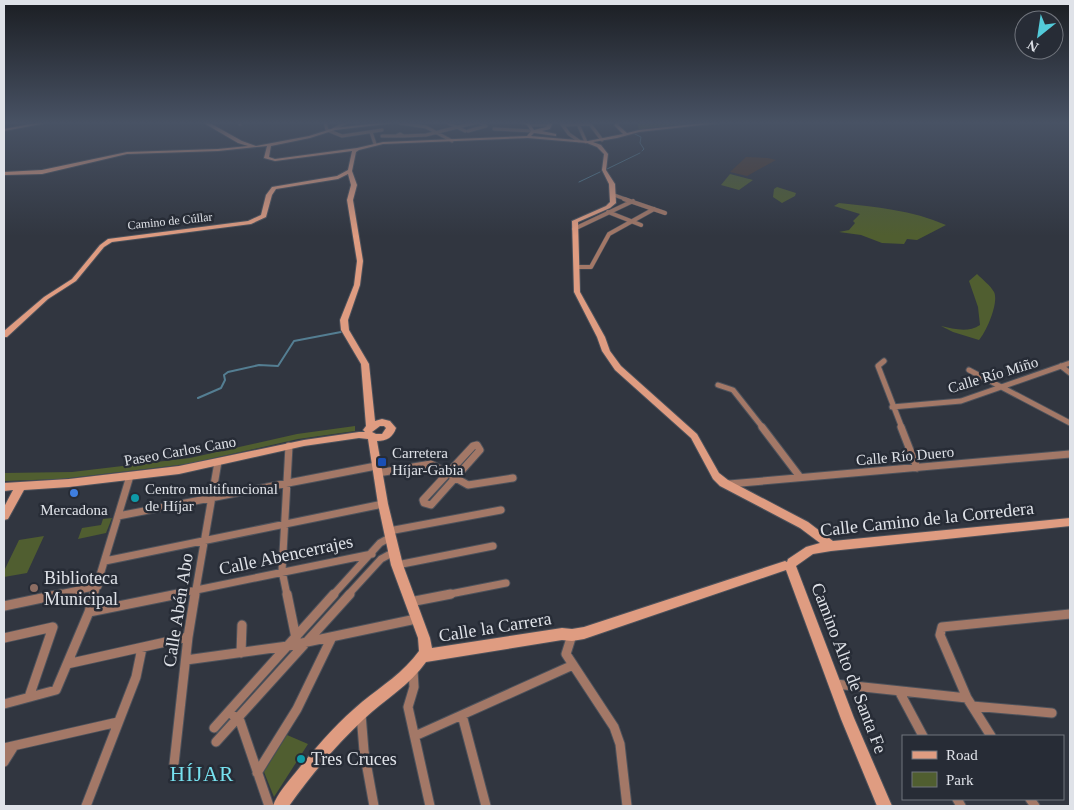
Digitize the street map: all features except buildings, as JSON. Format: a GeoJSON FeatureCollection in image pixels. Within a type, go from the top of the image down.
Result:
{"type":"FeatureCollection","features":[{"type":"Feature","properties":{"kind":"street"},"geometry":{"type":"LineString","coordinates":[[4,174],[42,172],[97,160]]}},
{"type":"Feature","properties":{"kind":"street"},"geometry":{"type":"LineString","coordinates":[[280,806],[311,763],[332,739],[412,668],[424,656],[426,646],[396,565],[376,465],[365,364],[345,330],[344,320],[357,285],[360,261],[350,200],[354,185],[350,171],[353,160]]}},
{"type":"Feature","properties":{"kind":"street"},"geometry":{"type":"LineString","coordinates":[[605,160],[604,170],[612,184],[614,195],[611,205],[606,211]]}},
{"type":"Feature","properties":{"kind":"street","name":"Camino de Cúllar"},"geometry":{"type":"LineString","coordinates":[[4,335],[46,298],[74,280],[102,246],[110,240],[252,223],[264,216],[269,195],[274,188],[338,177],[350,171]]}},
{"type":"Feature","properties":{"kind":"street"},"geometry":{"type":"LineString","coordinates":[[614,195],[665,213]]}},
{"type":"Feature","properties":{"kind":"street"},"geometry":{"type":"LineString","coordinates":[[633,201],[574,221],[577,292],[610,356],[618,368],[694,436],[716,476],[724,484],[804,526],[831,546]]}},
{"type":"Feature","properties":{"kind":"street"},"geometry":{"type":"LineString","coordinates":[[576,267],[591,267],[610,234],[654,209]]}},
{"type":"Feature","properties":{"kind":"street"},"geometry":{"type":"LineString","coordinates":[[606,211],[641,225]]}},
{"type":"Feature","properties":{"kind":"street"},"geometry":{"type":"LineString","coordinates":[[884,361],[878,366],[892,407],[917,468]]}},
{"type":"Feature","properties":{"kind":"street","name":"Calle Río Miño"},"geometry":{"type":"LineString","coordinates":[[892,407],[961,401],[1070,363]]}},
{"type":"Feature","properties":{"kind":"street"},"geometry":{"type":"LineString","coordinates":[[1061,366],[1070,373]]}},
{"type":"Feature","properties":{"kind":"street"},"geometry":{"type":"LineString","coordinates":[[969,370],[1003,386],[1070,423]]}},
{"type":"Feature","properties":{"kind":"street"},"geometry":{"type":"LineString","coordinates":[[718,385],[734,390],[800,477]]}},
{"type":"Feature","properties":{"kind":"street"},"geometry":{"type":"LineString","coordinates":[[368,404],[377,417],[389,424],[391,430],[384,437],[376,465]]}},
{"type":"Feature","properties":{"kind":"street"},"geometry":{"type":"LineString","coordinates":[[371,432],[377,423],[384,422]]}},
{"type":"Feature","properties":{"kind":"street","name":"Paseo Carlos Cano"},"geometry":{"type":"LineString","coordinates":[[4,486],[21,486],[179,470],[289,446],[371,432],[384,437]]}},
{"type":"Feature","properties":{"kind":"street"},"geometry":{"type":"LineString","coordinates":[[289,446],[282,571],[296,638]]}},
{"type":"Feature","properties":{"kind":"street"},"geometry":{"type":"LineString","coordinates":[[473,446],[480,447],[480,450],[455,478],[431,504],[424,503],[424,500],[473,446]]}},
{"type":"Feature","properties":{"kind":"street","name":"Calle Río Duero"},"geometry":{"type":"LineString","coordinates":[[724,484],[743,484],[800,477],[1070,454]]}},
{"type":"Feature","properties":{"kind":"street","name":"Calle Abén Abo"},"geometry":{"type":"LineString","coordinates":[[174,764],[188,637],[206,541],[218,462]]}},
{"type":"Feature","properties":{"kind":"street"},"geometry":{"type":"LineString","coordinates":[[118,516],[376,465],[431,464],[468,485],[513,478]]}},
{"type":"Feature","properties":{"kind":"street"},"geometry":{"type":"LineString","coordinates":[[4,704],[56,690],[98,586],[130,476]]}},
{"type":"Feature","properties":{"kind":"street"},"geometry":{"type":"LineString","coordinates":[[743,484],[748,496]]}},
{"type":"Feature","properties":{"kind":"street"},"geometry":{"type":"LineString","coordinates":[[4,516],[21,486]]}},
{"type":"Feature","properties":{"kind":"street"},"geometry":{"type":"LineString","coordinates":[[105,561],[383,504]]}},
{"type":"Feature","properties":{"kind":"street"},"geometry":{"type":"LineString","coordinates":[[214,728],[390,534],[501,510]]}},
{"type":"Feature","properties":{"kind":"street","name":"Calle Camino de la Corredera"},"geometry":{"type":"LineString","coordinates":[[572,635],[584,633],[790,566],[810,550],[831,546],[1070,522]]}},
{"type":"Feature","properties":{"kind":"street"},"geometry":{"type":"LineString","coordinates":[[396,565],[493,546]]}},
{"type":"Feature","properties":{"kind":"street"},"geometry":{"type":"LineString","coordinates":[[216,742],[381,559],[386,554],[394,552]]}},
{"type":"Feature","properties":{"kind":"street"},"geometry":{"type":"LineString","coordinates":[[372,554],[381,559]]}},
{"type":"Feature","properties":{"kind":"street","name":"Calle Abencerrajes"},"geometry":{"type":"LineString","coordinates":[[89,612],[372,554]]}},
{"type":"Feature","properties":{"kind":"street","name":"Camino Alto de Santa Fe"},"geometry":{"type":"LineString","coordinates":[[790,566],[833,684],[864,761],[885,806]]}},
{"type":"Feature","properties":{"kind":"street"},"geometry":{"type":"LineString","coordinates":[[410,602],[506,583]]}},
{"type":"Feature","properties":{"kind":"street"},"geometry":{"type":"LineString","coordinates":[[4,606],[98,586]]}},
{"type":"Feature","properties":{"kind":"street"},"geometry":{"type":"LineString","coordinates":[[341,588],[350,593]]}},
{"type":"Feature","properties":{"kind":"street"},"geometry":{"type":"LineString","coordinates":[[990,735],[970,702],[940,635],[942,627],[1070,614]]}},
{"type":"Feature","properties":{"kind":"street"},"geometry":{"type":"LineString","coordinates":[[186,660],[305,643],[416,619]]}},
{"type":"Feature","properties":{"kind":"street"},"geometry":{"type":"LineString","coordinates":[[241,653],[242,625]]}},
{"type":"Feature","properties":{"kind":"street"},"geometry":{"type":"LineString","coordinates":[[4,638],[53,627],[29,697]]}},
{"type":"Feature","properties":{"kind":"street","name":"Calle la Carrera"},"geometry":{"type":"LineString","coordinates":[[424,656],[562,634],[572,635]]}},
{"type":"Feature","properties":{"kind":"street"},"geometry":{"type":"LineString","coordinates":[[572,635],[566,654],[614,727],[620,744],[627,806]]}},
{"type":"Feature","properties":{"kind":"street"},"geometry":{"type":"LineString","coordinates":[[67,664],[188,637]]}},
{"type":"Feature","properties":{"kind":"street"},"geometry":{"type":"LineString","coordinates":[[257,773],[297,709],[332,637]]}},
{"type":"Feature","properties":{"kind":"street"},"geometry":{"type":"LineString","coordinates":[[86,806],[136,677],[142,648]]}},
{"type":"Feature","properties":{"kind":"street"},"geometry":{"type":"LineString","coordinates":[[415,736],[573,665]]}},
{"type":"Feature","properties":{"kind":"street"},"geometry":{"type":"LineString","coordinates":[[412,668],[414,687],[408,707],[430,806]]}},
{"type":"Feature","properties":{"kind":"street"},"geometry":{"type":"LineString","coordinates":[[833,684],[898,691],[1052,713]]}},
{"type":"Feature","properties":{"kind":"street"},"geometry":{"type":"LineString","coordinates":[[898,691],[922,735]]}},
{"type":"Feature","properties":{"kind":"street"},"geometry":{"type":"LineString","coordinates":[[238,702],[246,709]]}},
{"type":"Feature","properties":{"kind":"street"},"geometry":{"type":"LineString","coordinates":[[229,712],[240,721],[269,806]]}},
{"type":"Feature","properties":{"kind":"street"},"geometry":{"type":"LineString","coordinates":[[361,712],[364,751],[374,806]]}},
{"type":"Feature","properties":{"kind":"street"},"geometry":{"type":"LineString","coordinates":[[462,715],[486,806]]}},
{"type":"Feature","properties":{"kind":"street"},"geometry":{"type":"LineString","coordinates":[[4,762],[9,747],[118,722]]}},
{"type":"Feature","properties":{"kind":"shaded area"},"geometry":{"type":"Polygon","coordinates":[[[743,160],[776,160],[747,176],[730,172],[743,160]]]}},
{"type":"Feature","properties":{"kind":"green space"},"geometry":{"type":"Polygon","coordinates":[[[730,174],[753,180],[739,190],[721,185],[730,174]]]}},
{"type":"Feature","properties":{"kind":"green space"},"geometry":{"type":"Polygon","coordinates":[[[777,187],[796,193],[795,196],[782,203],[773,197],[774,189],[777,187]]]}},
{"type":"Feature","properties":{"kind":"green space"},"geometry":{"type":"Polygon","coordinates":[[[839,203],[907,213],[946,225],[917,240],[907,239],[904,244],[882,243],[861,235],[839,232],[849,230],[855,223],[853,221],[860,214],[834,206],[839,203]]]}},
{"type":"Feature","properties":{"kind":"green space"},"geometry":{"type":"Polygon","coordinates":[[[977,274],[991,287],[995,297],[991,316],[979,340],[941,326],[966,330],[980,325],[978,307],[969,281],[977,274]]]}},
{"type":"Feature","properties":{"kind":"green space"},"geometry":{"type":"Polygon","coordinates":[[[355,426],[355,431],[298,439],[187,464],[61,479],[4,481],[4,473],[72,472],[190,458],[297,434],[355,426]]]}},
{"type":"Feature","properties":{"kind":"green space"},"geometry":{"type":"Polygon","coordinates":[[[112,518],[106,533],[78,539],[82,528],[101,525],[103,519],[112,518]]]}},
{"type":"Feature","properties":{"kind":"green space"},"geometry":{"type":"Polygon","coordinates":[[[44,536],[27,573],[4,577],[4,571],[19,540],[44,536]]]}},
{"type":"Feature","properties":{"kind":"green space"},"geometry":{"type":"Polygon","coordinates":[[[287,735],[308,744],[274,797],[264,772],[287,735]]]}},
{"type":"Feature","properties":{"kind":"waterway"},"geometry":{"type":"LineString","coordinates":[[607,169],[626,160]]}},
{"type":"Feature","properties":{"kind":"waterway"},"geometry":{"type":"LineString","coordinates":[[579,182],[600,172]]}},
{"type":"Feature","properties":{"kind":"waterway"},"geometry":{"type":"LineString","coordinates":[[198,398],[221,388],[225,380],[224,375],[228,372],[259,365],[278,366],[294,341],[341,332]]}},
{"type":"Feature","properties":{"kind":"place","name":"Carretera Híjar-Gabia"},"geometry":{"type":"Point","coordinates":[382,462]}},
{"type":"Feature","properties":{"kind":"place","name":"Mercadona"},"geometry":{"type":"Point","coordinates":[74,493]}},
{"type":"Feature","properties":{"kind":"place","name":"Centro multifuncional de Híjar"},"geometry":{"type":"Point","coordinates":[135,498]}},
{"type":"Feature","properties":{"kind":"place","name":"Biblioteca Municipal"},"geometry":{"type":"Point","coordinates":[34,588]}},
{"type":"Feature","properties":{"kind":"place","name":"Tres Cruces"},"geometry":{"type":"Point","coordinates":[301,759]}},
{"type":"Feature","properties":{"kind":"district","name":"HÍJAR"},"geometry":{"type":"Point","coordinates":[202,774]}}]}
